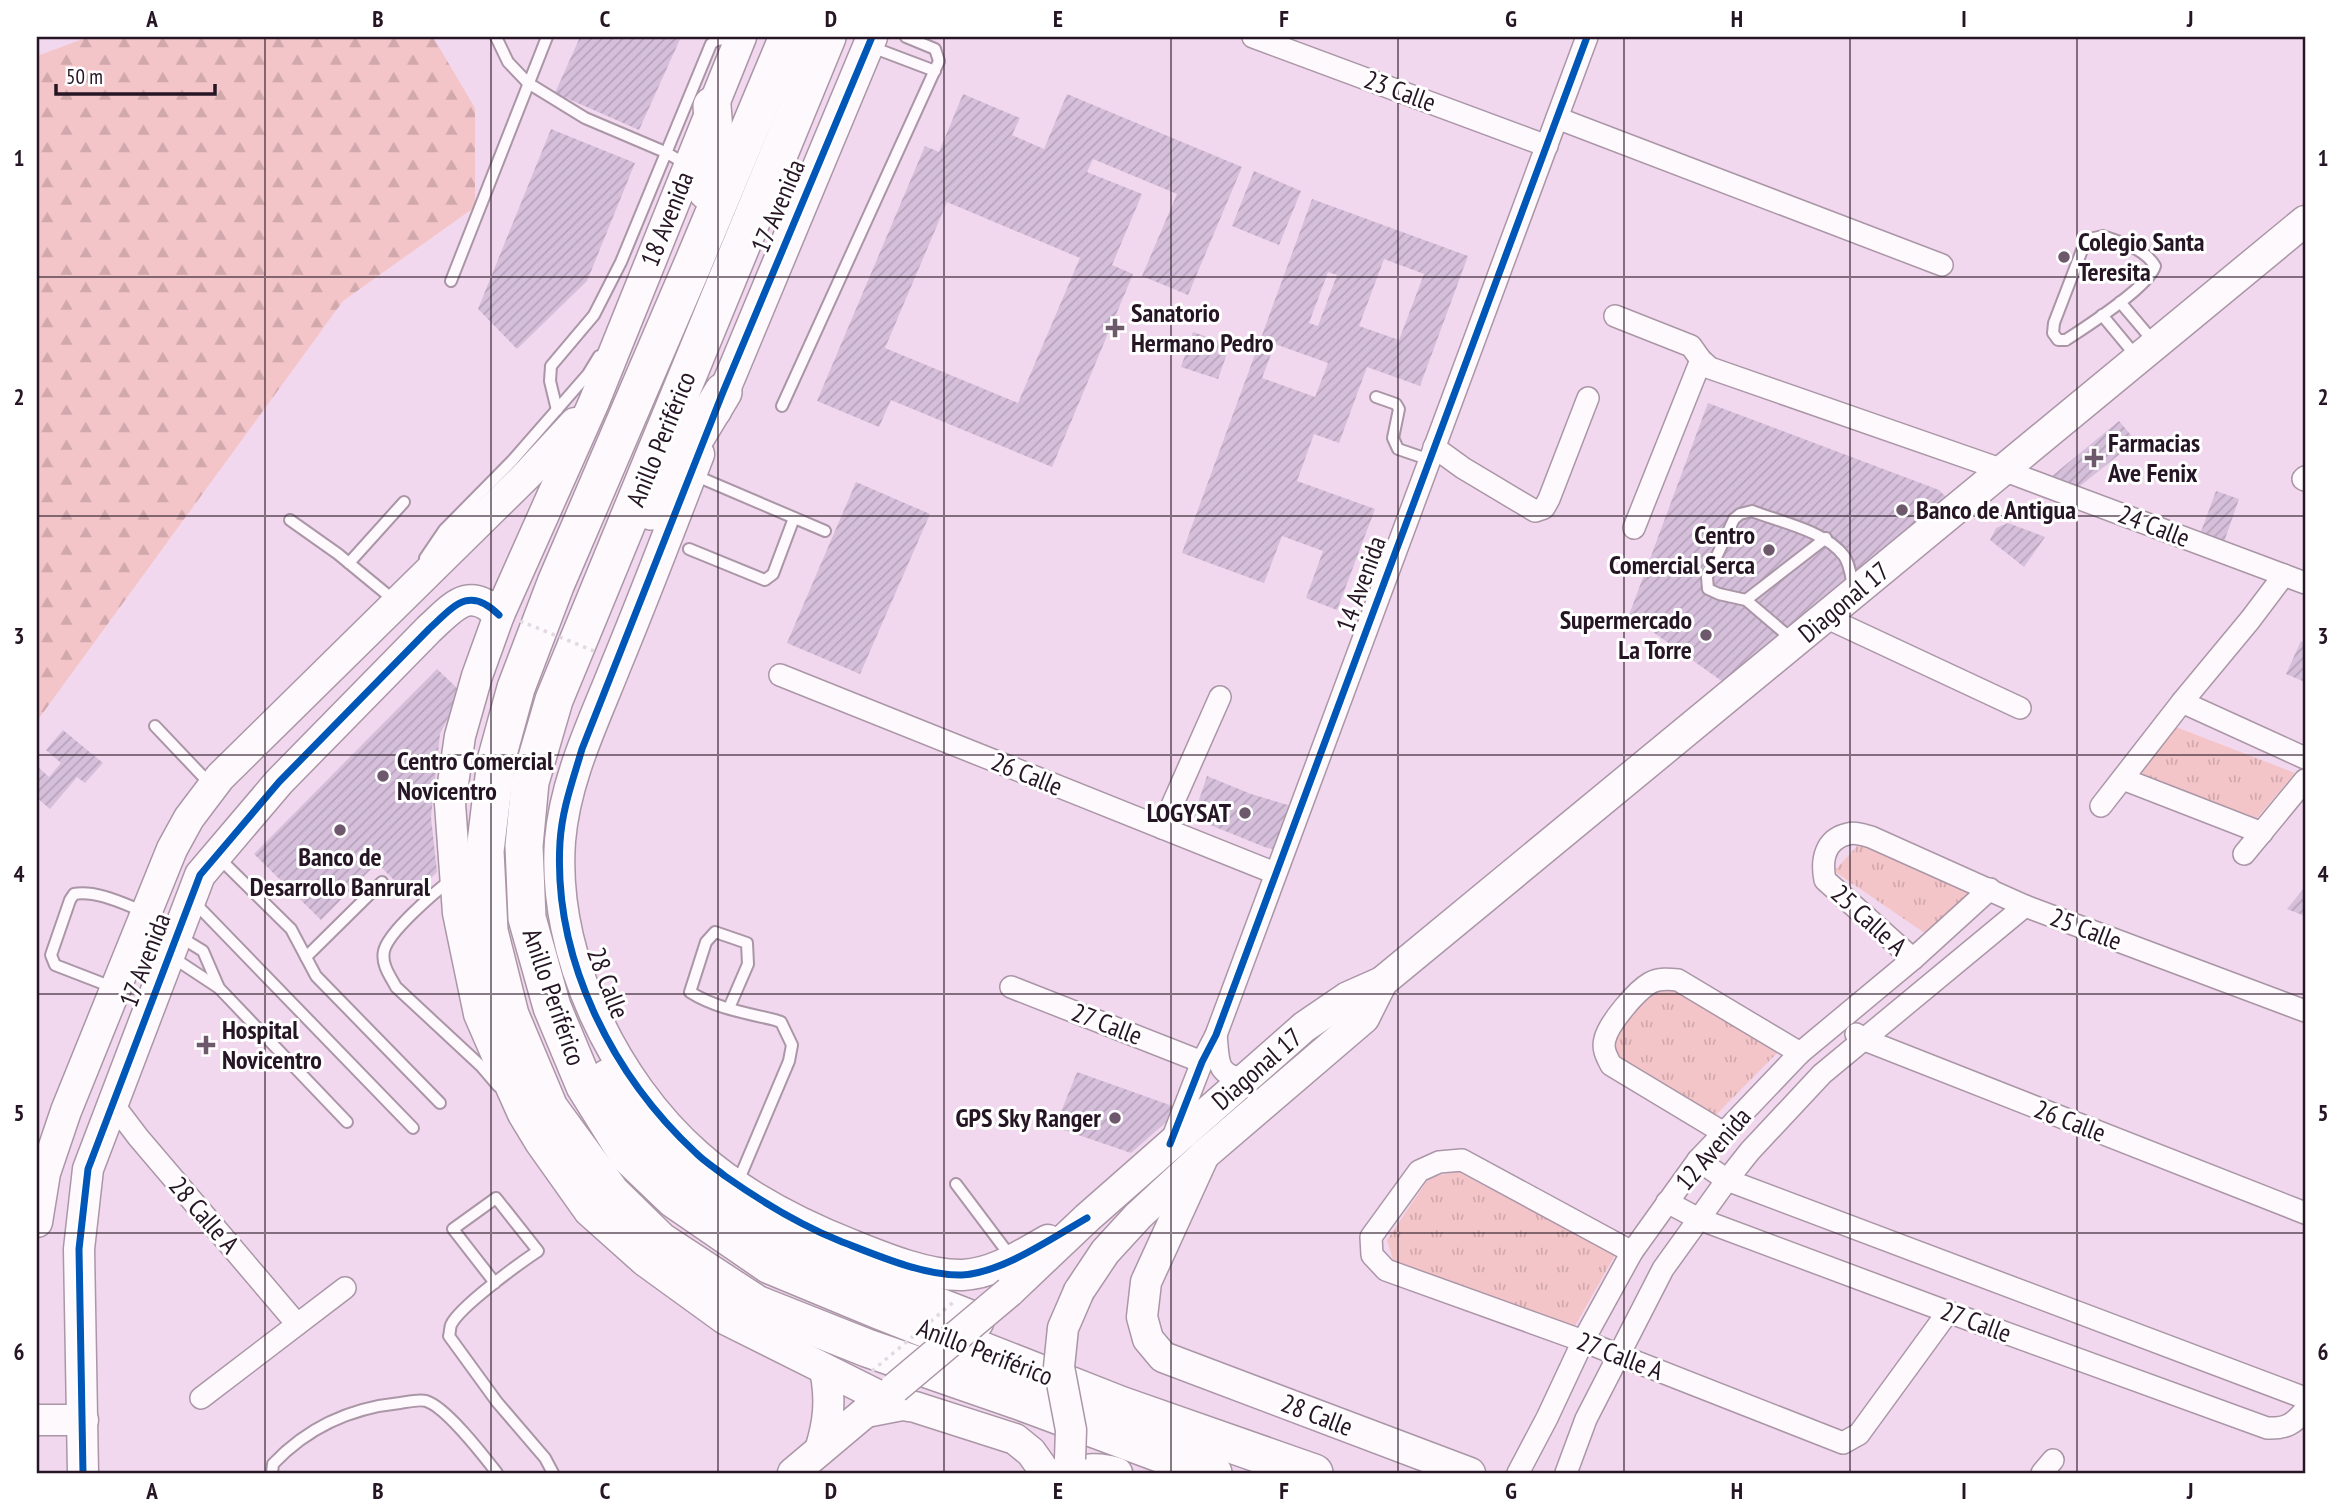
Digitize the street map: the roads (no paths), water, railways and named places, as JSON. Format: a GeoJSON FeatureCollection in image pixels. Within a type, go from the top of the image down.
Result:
{"type":"FeatureCollection","features":[{"type":"Feature","properties":{"kind":"highway","name":"Anillo Periférico"},"geometry":{"type":"LineString","coordinates":[[788,37],[555,583],[516,688],[496,761],[485,851],[489,932],[510,1015],[549,1108],[611,1193],[660,1241],[756,1304],[867,1348],[1213,1473]]}},
{"type":"Feature","properties":{"kind":"highway","name":"Anillo Periférico"},"geometry":{"type":"LineString","coordinates":[[827,37],[587,617],[554,700],[530,782],[524,846],[527,918],[552,1007],[585,1086],[628,1155],[674,1199],[770,1265],[1109,1401],[1314,1473]]}},
{"type":"Feature","properties":{"kind":"highway"},"geometry":{"type":"LineString","coordinates":[[692,266],[696,225],[714,164],[716,142],[712,106]]}},
{"type":"Feature","properties":{"kind":"highway"},"geometry":{"type":"LineString","coordinates":[[587,617],[723,392]]}},
{"type":"Feature","properties":{"kind":"highway"},"geometry":{"type":"LineString","coordinates":[[527,918],[601,1068],[639,1124],[674,1162],[712,1195],[755,1225],[796,1247],[859,1275],[1002,1331],[1041,1351],[1059,1367]]}},
{"type":"Feature","properties":{"kind":"street","name":"14 Avenida"},"geometry":{"type":"LineString","coordinates":[[1170,1144],[1202,1062],[1216,1035],[1587,37]]}},
{"type":"Feature","properties":{"kind":"street","name":"23 Calle"},"geometry":{"type":"LineString","coordinates":[[1258,38],[1547,146]]}},
{"type":"Feature","properties":{"kind":"street","name":"18 Avenida"},"geometry":{"type":"LineString","coordinates":[[594,402],[632,307],[677,159],[712,106],[739,41]]}},
{"type":"Feature","properties":{"kind":"street","name":"17 Avenida"},"geometry":{"type":"LineString","coordinates":[[723,392],[870,41]]}},
{"type":"Feature","properties":{"kind":"street"},"geometry":{"type":"LineString","coordinates":[[1556,118],[1942,265]]}},
{"type":"Feature","properties":{"kind":"street","name":"Diagonal 17"},"geometry":{"type":"LineString","coordinates":[[793,1473],[879,1392],[1009,1292],[1087,1218],[1304,1027],[1348,998],[1382,982],[2305,221]]}},
{"type":"Feature","properties":{"kind":"street","name":"24 Calle"},"geometry":{"type":"LineString","coordinates":[[1615,316],[1691,346],[1710,368],[2003,470],[2305,583]]}},
{"type":"Feature","properties":{"kind":"street"},"geometry":{"type":"LineString","coordinates":[[1634,528],[1701,360]]}},
{"type":"Feature","properties":{"kind":"street","name":"28 Calle"},"geometry":{"type":"LineString","coordinates":[[723,392],[582,749],[565,803],[559,873],[573,957],[593,1012],[641,1094],[670,1127],[698,1155],[737,1184],[772,1209],[806,1227],[863,1250],[935,1273],[963,1275],[995,1269],[1087,1218]]}},
{"type":"Feature","properties":{"kind":"street"},"geometry":{"type":"LineString","coordinates":[[1432,453],[1463,468],[1535,511],[1544,508],[1588,398]]}},
{"type":"Feature","properties":{"kind":"street"},"geometry":{"type":"LineString","coordinates":[[594,402],[510,618],[477,676],[460,736],[450,804],[458,914],[479,1014],[523,1114],[589,1211],[645,1261],[725,1319],[825,1370],[879,1392],[902,1405],[1015,1438],[1031,1452],[1063,1470],[1103,1468],[1116,1473]]}},
{"type":"Feature","properties":{"kind":"street","name":"17 Avenida"},"geometry":{"type":"LineString","coordinates":[[37,1222],[40,1183],[66,1111],[172,849],[189,818],[213,787],[396,602],[527,475],[594,402]]}},
{"type":"Feature","properties":{"kind":"street"},"geometry":{"type":"LineString","coordinates":[[2101,806],[2284,575]]}},
{"type":"Feature","properties":{"kind":"street","name":"17 Avenida"},"geometry":{"type":"LineString","coordinates":[[83,1473],[79,1250],[88,1169],[200,874],[279,782],[452,608],[467,601],[484,602],[510,618]]}},
{"type":"Feature","properties":{"kind":"street"},"geometry":{"type":"LineString","coordinates":[[396,602],[429,629]]}},
{"type":"Feature","properties":{"kind":"street"},"geometry":{"type":"LineString","coordinates":[[1825,617],[2020,708]]}},
{"type":"Feature","properties":{"kind":"street","name":"26 Calle"},"geometry":{"type":"LineString","coordinates":[[780,675],[1275,873]]}},
{"type":"Feature","properties":{"kind":"street"},"geometry":{"type":"LineString","coordinates":[[1163,828],[1220,697]]}},
{"type":"Feature","properties":{"kind":"street"},"geometry":{"type":"LineString","coordinates":[[2182,702],[2305,758]]}},
{"type":"Feature","properties":{"kind":"street"},"geometry":{"type":"LineString","coordinates":[[2123,779],[2262,833]]}},
{"type":"Feature","properties":{"kind":"street"},"geometry":{"type":"LineString","coordinates":[[2244,854],[2305,780]]}},
{"type":"Feature","properties":{"kind":"street","name":"25 Calle A"},"geometry":{"type":"LineString","coordinates":[[1871,837],[1850,833],[1830,845],[1822,865],[1825,880],[1913,959]]}},
{"type":"Feature","properties":{"kind":"street","name":"25 Calle"},"geometry":{"type":"LineString","coordinates":[[1871,837],[2025,906],[2305,1011]]}},
{"type":"Feature","properties":{"kind":"street","name":"12 Avenida"},"geometry":{"type":"LineString","coordinates":[[1518,1473],[1583,1341],[1632,1252],[1698,1160],[1800,1053],[1913,959],[1990,889]]}},
{"type":"Feature","properties":{"kind":"street","name":"12 Avenida"},"geometry":{"type":"LineString","coordinates":[[1566,1473],[1586,1419],[1663,1269],[1750,1151],[1822,1074],[2025,906]]}},
{"type":"Feature","properties":{"kind":"street"},"geometry":{"type":"LineString","coordinates":[[1724,1133],[1611,1065],[1604,1051],[1604,1040],[1610,1027],[1638,993],[1652,982],[1678,980],[1800,1053]]}},
{"type":"Feature","properties":{"kind":"street","name":"Diagonal 17"},"geometry":{"type":"LineString","coordinates":[[1063,1470],[1071,1430],[1059,1367],[1063,1328],[1079,1291],[1105,1252],[1139,1216],[1204,1155],[1364,1018],[1382,982]]}},
{"type":"Feature","properties":{"kind":"street","name":"27 Calle"},"geometry":{"type":"LineString","coordinates":[[1011,987],[1202,1062]]}},
{"type":"Feature","properties":{"kind":"street","name":"26 Calle"},"geometry":{"type":"LineString","coordinates":[[1839,1022],[1865,1040],[2305,1213]]}},
{"type":"Feature","properties":{"kind":"street","name":"14 Avenida"},"geometry":{"type":"LineString","coordinates":[[1216,1035],[1222,1071],[1231,1077],[1245,1079]]}},
{"type":"Feature","properties":{"kind":"street","name":"28 Calle A"},"geometry":{"type":"LineString","coordinates":[[113,1104],[138,1138],[297,1324]]}},
{"type":"Feature","properties":{"kind":"street","name":"28 Calle"},"geometry":{"type":"LineString","coordinates":[[1204,1155],[1146,1283],[1142,1317],[1148,1339],[1164,1357],[1470,1473]]}},
{"type":"Feature","properties":{"kind":"street","name":"27 Calle A"},"geometry":{"type":"LineString","coordinates":[[1632,1252],[1462,1160],[1439,1162],[1419,1171],[1371,1237],[1372,1255],[1386,1270],[1583,1341],[1843,1443],[1859,1434],[1948,1312]]}},
{"type":"Feature","properties":{"kind":"street","name":"27 Calle"},"geometry":{"type":"LineString","coordinates":[[1698,1160],[1727,1180],[2305,1398]]}},
{"type":"Feature","properties":{"kind":"street","name":"27 Calle"},"geometry":{"type":"LineString","coordinates":[[1667,1202],[1699,1219],[2267,1428],[2289,1426],[2305,1410]]}},
{"type":"Feature","properties":{"kind":"street"},"geometry":{"type":"LineString","coordinates":[[201,1398],[345,1288]]}},
{"type":"Feature","properties":{"kind":"street"},"geometry":{"type":"LineString","coordinates":[[820,1450],[830,1411],[825,1370]]}},
{"type":"Feature","properties":{"kind":"street"},"geometry":{"type":"LineString","coordinates":[[37,1420],[83,1420]]}},
{"type":"Feature","properties":{"kind":"lane"},"geometry":{"type":"LineString","coordinates":[[496,37],[508,62],[528,83],[585,118],[677,159]]}},
{"type":"Feature","properties":{"kind":"lane"},"geometry":{"type":"LineString","coordinates":[[451,281],[547,37]]}},
{"type":"Feature","properties":{"kind":"lane"},"geometry":{"type":"LineString","coordinates":[[782,406],[939,61],[935,49],[906,37]]}},
{"type":"Feature","properties":{"kind":"lane"},"geometry":{"type":"LineString","coordinates":[[557,410],[550,381],[551,366],[594,315],[677,159],[711,44],[722,39],[739,41]]}},
{"type":"Feature","properties":{"kind":"lane"},"geometry":{"type":"LineString","coordinates":[[870,41],[935,71]]}},
{"type":"Feature","properties":{"kind":"lane"},"geometry":{"type":"LineString","coordinates":[[2103,236],[2142,251],[2150,257],[2155,266],[2153,274],[2120,302],[2066,340],[2058,340],[2053,333],[2054,323],[2084,245],[2094,238],[2103,236]]}},
{"type":"Feature","properties":{"kind":"lane"},"geometry":{"type":"LineString","coordinates":[[2120,302],[2147,351]]}},
{"type":"Feature","properties":{"kind":"lane"},"geometry":{"type":"LineString","coordinates":[[290,520],[396,602],[444,530],[512,461],[588,374],[632,307]]}},
{"type":"Feature","properties":{"kind":"lane"},"geometry":{"type":"LineString","coordinates":[[2102,314],[2147,351]]}},
{"type":"Feature","properties":{"kind":"lane"},"geometry":{"type":"LineString","coordinates":[[1376,397],[1396,404],[1399,409],[1393,438],[1398,449],[1432,453]]}},
{"type":"Feature","properties":{"kind":"lane"},"geometry":{"type":"LineString","coordinates":[[691,474],[825,531]]}},
{"type":"Feature","properties":{"kind":"lane"},"geometry":{"type":"LineString","coordinates":[[349,563],[404,502]]}},
{"type":"Feature","properties":{"kind":"lane"},"geometry":{"type":"LineString","coordinates":[[1795,642],[1746,600],[1708,589],[1707,577],[1734,519],[1740,514],[1752,511],[1826,538],[1844,556],[1850,570],[1854,593]]}},
{"type":"Feature","properties":{"kind":"lane"},"geometry":{"type":"LineString","coordinates":[[689,549],[765,580],[773,574],[794,518]]}},
{"type":"Feature","properties":{"kind":"lane"},"geometry":{"type":"LineString","coordinates":[[1746,600],[1826,538]]}},
{"type":"Feature","properties":{"kind":"lane"},"geometry":{"type":"LineString","coordinates":[[155,726],[213,787]]}},
{"type":"Feature","properties":{"kind":"lane"},"geometry":{"type":"LineString","coordinates":[[216,855],[291,929],[316,976],[440,1102]]}},
{"type":"Feature","properties":{"kind":"lane"},"geometry":{"type":"LineString","coordinates":[[454,878],[433,894],[387,940],[383,954],[386,971],[396,986],[481,1066],[523,1114]]}},
{"type":"Feature","properties":{"kind":"lane"},"geometry":{"type":"LineString","coordinates":[[306,957],[382,882]]}},
{"type":"Feature","properties":{"kind":"lane"},"geometry":{"type":"LineString","coordinates":[[115,988],[55,965],[52,960],[51,955],[74,894],[109,898],[140,926],[173,945],[219,988],[347,1122]]}},
{"type":"Feature","properties":{"kind":"lane"},"geometry":{"type":"LineString","coordinates":[[191,899],[413,1128]]}},
{"type":"Feature","properties":{"kind":"lane"},"geometry":{"type":"LineString","coordinates":[[140,926],[173,945],[203,951],[219,988]]}},
{"type":"Feature","properties":{"kind":"lane"},"geometry":{"type":"LineString","coordinates":[[729,1008],[748,964],[747,943],[715,932],[706,942],[690,992],[704,1000],[729,1008],[781,1023],[792,1045],[789,1060],[737,1184]]}},
{"type":"Feature","properties":{"kind":"lane"},"geometry":{"type":"LineString","coordinates":[[956,1184],[1013,1259]]}},
{"type":"Feature","properties":{"kind":"lane"},"geometry":{"type":"LineString","coordinates":[[495,1283],[453,1229],[496,1198],[538,1251],[458,1315],[450,1326],[449,1336],[497,1402],[545,1458],[553,1473]]}},
{"type":"Feature","properties":{"kind":"lane"},"geometry":{"type":"LineString","coordinates":[[272,1473],[273,1464],[279,1457],[317,1427],[363,1409],[425,1400],[443,1411],[497,1473]]}},
{"type":"Feature","properties":{"kind":"place","name":"Colegio Santa Teresita"},"geometry":{"type":"Point","coordinates":[2064,257]}},
{"type":"Feature","properties":{"kind":"place","name":"Sanatorio Hermano Pedro"},"geometry":{"type":"Point","coordinates":[1115,328]}},
{"type":"Feature","properties":{"kind":"place","name":"Farmacias Ave Fenix"},"geometry":{"type":"Point","coordinates":[2094,458]}},
{"type":"Feature","properties":{"kind":"place","name":"Banco de Antigua"},"geometry":{"type":"Point","coordinates":[1902,510]}},
{"type":"Feature","properties":{"kind":"place","name":"Centro Comercial Serca"},"geometry":{"type":"Point","coordinates":[1769,550]}},
{"type":"Feature","properties":{"kind":"place","name":"Supermercado La Torre"},"geometry":{"type":"Point","coordinates":[1706,635]}},
{"type":"Feature","properties":{"kind":"place","name":"Centro Comercial Novicentro"},"geometry":{"type":"Point","coordinates":[383,776]}},
{"type":"Feature","properties":{"kind":"place","name":"LOGYSAT"},"geometry":{"type":"Point","coordinates":[1245,813]}},
{"type":"Feature","properties":{"kind":"place","name":"Banco de Desarrollo Banrural"},"geometry":{"type":"Point","coordinates":[340,830]}},
{"type":"Feature","properties":{"kind":"place","name":"Hospital Novicentro"},"geometry":{"type":"Point","coordinates":[206,1045]}},
{"type":"Feature","properties":{"kind":"place","name":"GPS Sky Ranger"},"geometry":{"type":"Point","coordinates":[1115,1118]}}]}
